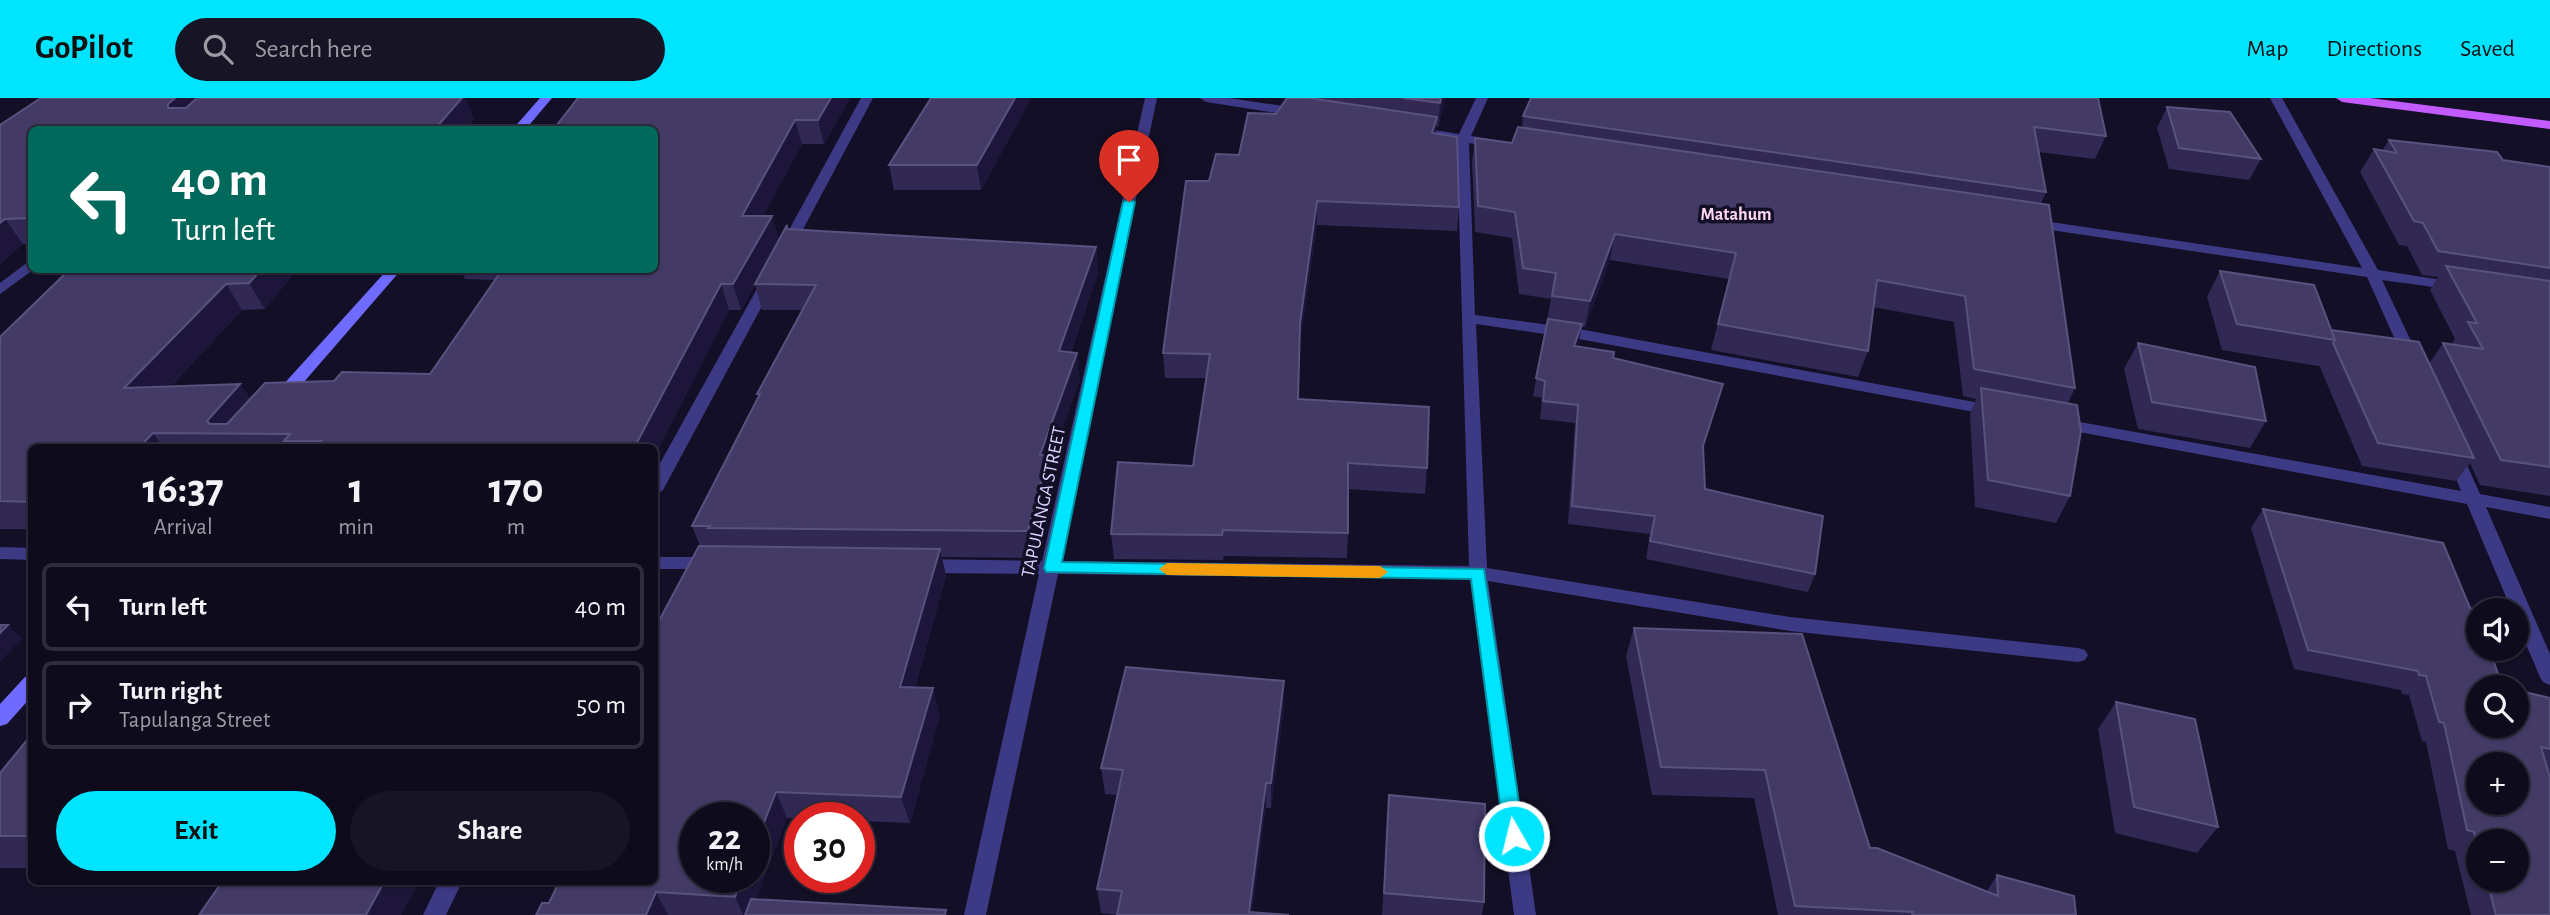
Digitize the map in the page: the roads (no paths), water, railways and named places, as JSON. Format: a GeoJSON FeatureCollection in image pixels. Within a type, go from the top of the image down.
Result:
{"type":"FeatureCollection","features":[{"type":"Feature","properties":{"kind":"main road"},"geometry":{"type":"LineString","coordinates":[[522,126],[546,98]]}},
{"type":"Feature","properties":{"kind":"main road"},"geometry":{"type":"LineString","coordinates":[[2342,98],[2550,125]]}},
{"type":"Feature","properties":{"kind":"main road"},"geometry":{"type":"LineString","coordinates":[[272,408],[391,273]]}},
{"type":"Feature","properties":{"kind":"main road"},"geometry":{"type":"LineString","coordinates":[[0,718],[28,686]]}},
{"type":"Feature","properties":{"kind":"street"},"geometry":{"type":"LineString","coordinates":[[658,483],[867,98]]}},
{"type":"Feature","properties":{"kind":"street","name":"TAPULANGA STREET"},"geometry":{"type":"LineString","coordinates":[[975,915],[1052,568],[1151,98]]}},
{"type":"Feature","properties":{"kind":"street"},"geometry":{"type":"LineString","coordinates":[[1206,98],[1314,115]]}},
{"type":"Feature","properties":{"kind":"street"},"geometry":{"type":"LineString","coordinates":[[1482,98],[1463,139],[1478,573],[1525,915]]}},
{"type":"Feature","properties":{"kind":"street"},"geometry":{"type":"LineString","coordinates":[[2276,98],[2372,273],[2418,374]]}},
{"type":"Feature","properties":{"kind":"street"},"geometry":{"type":"LineString","coordinates":[[1423,132],[1505,145]]}},
{"type":"Feature","properties":{"kind":"street"},"geometry":{"type":"LineString","coordinates":[[2014,220],[2468,288]]}},
{"type":"Feature","properties":{"kind":"street"},"geometry":{"type":"LineString","coordinates":[[0,290],[28,266]]}},
{"type":"Feature","properties":{"kind":"street"},"geometry":{"type":"LineString","coordinates":[[1468,318],[1579,334],[2014,415]]}},
{"type":"Feature","properties":{"kind":"street"},"geometry":{"type":"LineString","coordinates":[[2041,419],[2550,513]]}},
{"type":"Feature","properties":{"kind":"street"},"geometry":{"type":"LineString","coordinates":[[2447,437],[2550,677]]}},
{"type":"Feature","properties":{"kind":"street"},"geometry":{"type":"LineString","coordinates":[[0,553],[28,554]]}},
{"type":"Feature","properties":{"kind":"street"},"geometry":{"type":"LineString","coordinates":[[658,563],[737,564]]}},
{"type":"Feature","properties":{"kind":"street"},"geometry":{"type":"LineString","coordinates":[[901,566],[1478,573],[1790,624],[2078,655]]}},
{"type":"Feature","properties":{"kind":"street"},"geometry":{"type":"LineString","coordinates":[[434,915],[449,885]]}},
{"type":"Feature","properties":{"kind":"district","name":"Matahum"},"geometry":{"type":"Point","coordinates":[1736,215]}}]}
